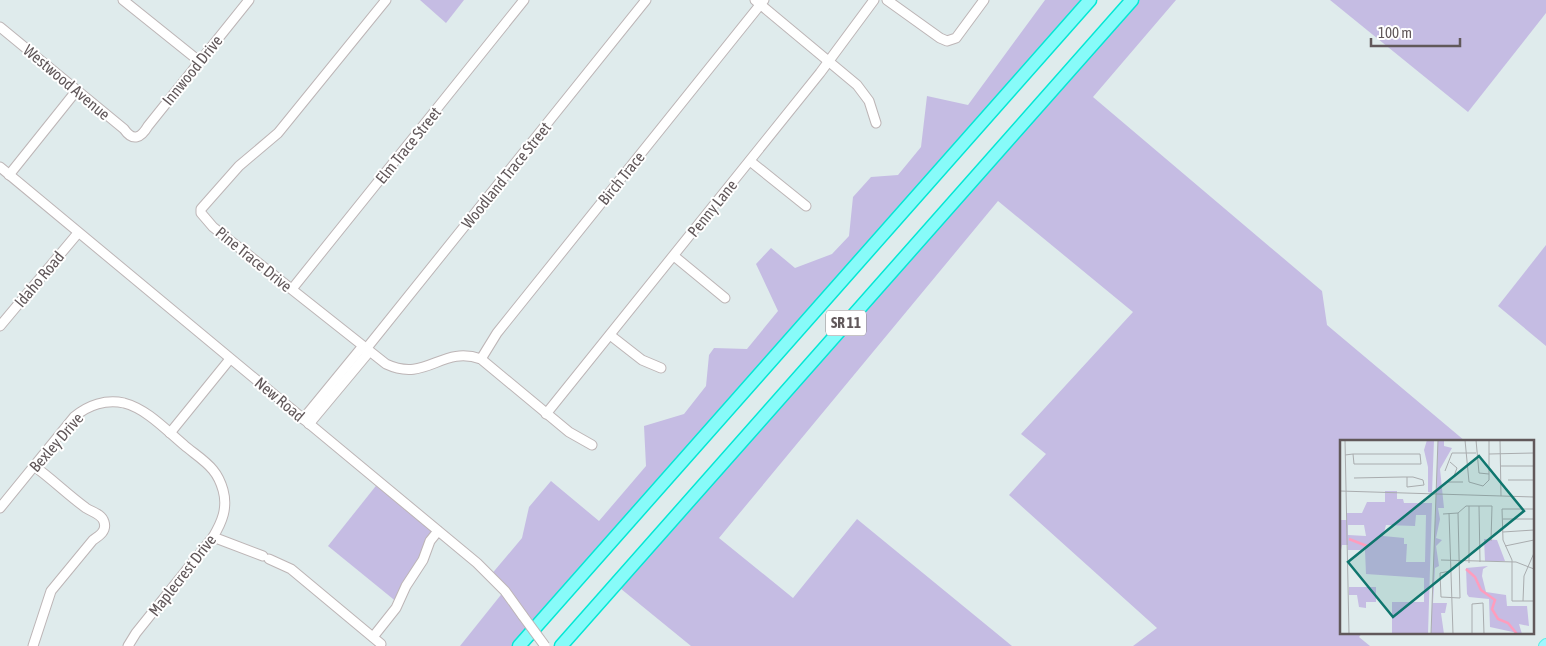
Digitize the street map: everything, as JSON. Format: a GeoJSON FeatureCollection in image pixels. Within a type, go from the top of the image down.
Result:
{"type":"FeatureCollection","features":[{"type":"Feature","properties":{"kind":"highway","name":"SR 11"},"geometry":{"type":"LineString","coordinates":[[520,646],[1090,0]]}},
{"type":"Feature","properties":{"kind":"highway","name":"SR 11"},"geometry":{"type":"LineString","coordinates":[[561,646],[1132,0]]}},
{"type":"Feature","properties":{"kind":"street"},"geometry":{"type":"LineString","coordinates":[[123,0],[199,61]]}},
{"type":"Feature","properties":{"kind":"street","name":"Innwood Drive"},"geometry":{"type":"LineString","coordinates":[[134,137],[143,134],[249,0]]}},
{"type":"Feature","properties":{"kind":"street","name":"Pine Trace Drive"},"geometry":{"type":"LineString","coordinates":[[386,0],[278,133],[239,166],[200,211],[214,227],[386,364],[405,370],[423,369],[456,356],[469,356],[481,359]]}},
{"type":"Feature","properties":{"kind":"street","name":"Elm Trace Street"},"geometry":{"type":"LineString","coordinates":[[292,289],[524,0]]}},
{"type":"Feature","properties":{"kind":"street","name":"Woodland Trace Street"},"geometry":{"type":"LineString","coordinates":[[306,421],[646,0]]}},
{"type":"Feature","properties":{"kind":"street","name":"Penny Lane"},"geometry":{"type":"LineString","coordinates":[[546,414],[750,161],[829,61],[874,0]]}},
{"type":"Feature","properties":{"kind":"street"},"geometry":{"type":"LineString","coordinates":[[888,0],[940,38],[948,41],[956,38],[984,0]]}},
{"type":"Feature","properties":{"kind":"street"},"geometry":{"type":"LineString","coordinates":[[760,2],[853,81],[869,101],[876,123]]}},
{"type":"Feature","properties":{"kind":"street","name":"Birch Trace"},"geometry":{"type":"LineString","coordinates":[[481,359],[497,332],[760,2]]}},
{"type":"Feature","properties":{"kind":"street","name":"Westwood Avenue"},"geometry":{"type":"LineString","coordinates":[[0,27],[124,129],[127,134],[134,137]]}},
{"type":"Feature","properties":{"kind":"street"},"geometry":{"type":"LineString","coordinates":[[9,174],[76,90]]}},
{"type":"Feature","properties":{"kind":"street"},"geometry":{"type":"LineString","coordinates":[[750,161],[806,206]]}},
{"type":"Feature","properties":{"kind":"street","name":"New Road"},"geometry":{"type":"LineString","coordinates":[[0,167],[487,572],[505,591],[544,646]]}},
{"type":"Feature","properties":{"kind":"street","name":"Idaho Road"},"geometry":{"type":"LineString","coordinates":[[0,326],[78,232]]}},
{"type":"Feature","properties":{"kind":"street"},"geometry":{"type":"LineString","coordinates":[[674,256],[724,298]]}},
{"type":"Feature","properties":{"kind":"street"},"geometry":{"type":"LineString","coordinates":[[610,335],[642,360],[661,368]]}},
{"type":"Feature","properties":{"kind":"street"},"geometry":{"type":"LineString","coordinates":[[170,433],[230,358]]}},
{"type":"Feature","properties":{"kind":"street"},"geometry":{"type":"LineString","coordinates":[[481,359],[546,414],[569,432],[592,446]]}},
{"type":"Feature","properties":{"kind":"street","name":"Bexley Drive"},"geometry":{"type":"LineString","coordinates":[[0,508],[74,417],[85,409],[98,404],[115,402],[132,406],[144,412],[170,433]]}},
{"type":"Feature","properties":{"kind":"street","name":"Maplecrest Drive"},"geometry":{"type":"LineString","coordinates":[[128,646],[136,633],[213,538],[221,523],[224,512],[225,497],[221,483],[208,465],[170,433]]}},
{"type":"Feature","properties":{"kind":"street"},"geometry":{"type":"LineString","coordinates":[[33,646],[51,592],[93,540],[101,534],[105,526],[102,517],[86,508],[34,466]]}},
{"type":"Feature","properties":{"kind":"street"},"geometry":{"type":"LineString","coordinates":[[373,637],[396,608],[406,586],[423,560],[430,541],[438,531]]}},
{"type":"Feature","properties":{"kind":"street"},"geometry":{"type":"LineString","coordinates":[[213,538],[266,558],[291,570],[381,644]]}},
{"type":"Feature","properties":{"kind":"shaded area"},"geometry":{"type":"Polygon","coordinates":[[[420,0],[464,0],[446,23],[420,0]]]}},
{"type":"Feature","properties":{"kind":"shaded area"},"geometry":{"type":"Polygon","coordinates":[[[1045,0],[1090,0],[520,646],[460,646],[504,591],[490,576],[522,538],[529,507],[551,481],[599,521],[646,466],[644,426],[684,414],[706,386],[709,355],[714,348],[747,349],[778,311],[756,264],[771,248],[795,268],[832,254],[849,236],[853,197],[871,177],[898,175],[921,147],[927,96],[968,105],[1045,0]]]}},
{"type":"Feature","properties":{"kind":"shaded area"},"geometry":{"type":"Polygon","coordinates":[[[1132,0],[1176,0],[1093,97],[1322,291],[1327,325],[1464,440],[1340,440],[1340,634],[1361,634],[1359,637],[1370,646],[1133,646],[1157,628],[1009,495],[1046,454],[1021,434],[1133,312],[998,201],[719,538],[793,598],[857,519],[1012,646],[691,646],[615,584],[1132,0]]]}},
{"type":"Feature","properties":{"kind":"shaded area"},"geometry":{"type":"Polygon","coordinates":[[[1330,0],[1546,0],[1546,13],[1468,112],[1330,0]]]}},
{"type":"Feature","properties":{"kind":"shaded area"},"geometry":{"type":"Polygon","coordinates":[[[1546,245],[1546,346],[1498,306],[1546,245]]]}},
{"type":"Feature","properties":{"kind":"shaded area"},"geometry":{"type":"Polygon","coordinates":[[[379,482],[438,531],[398,603],[328,546],[379,482]]]}}]}
